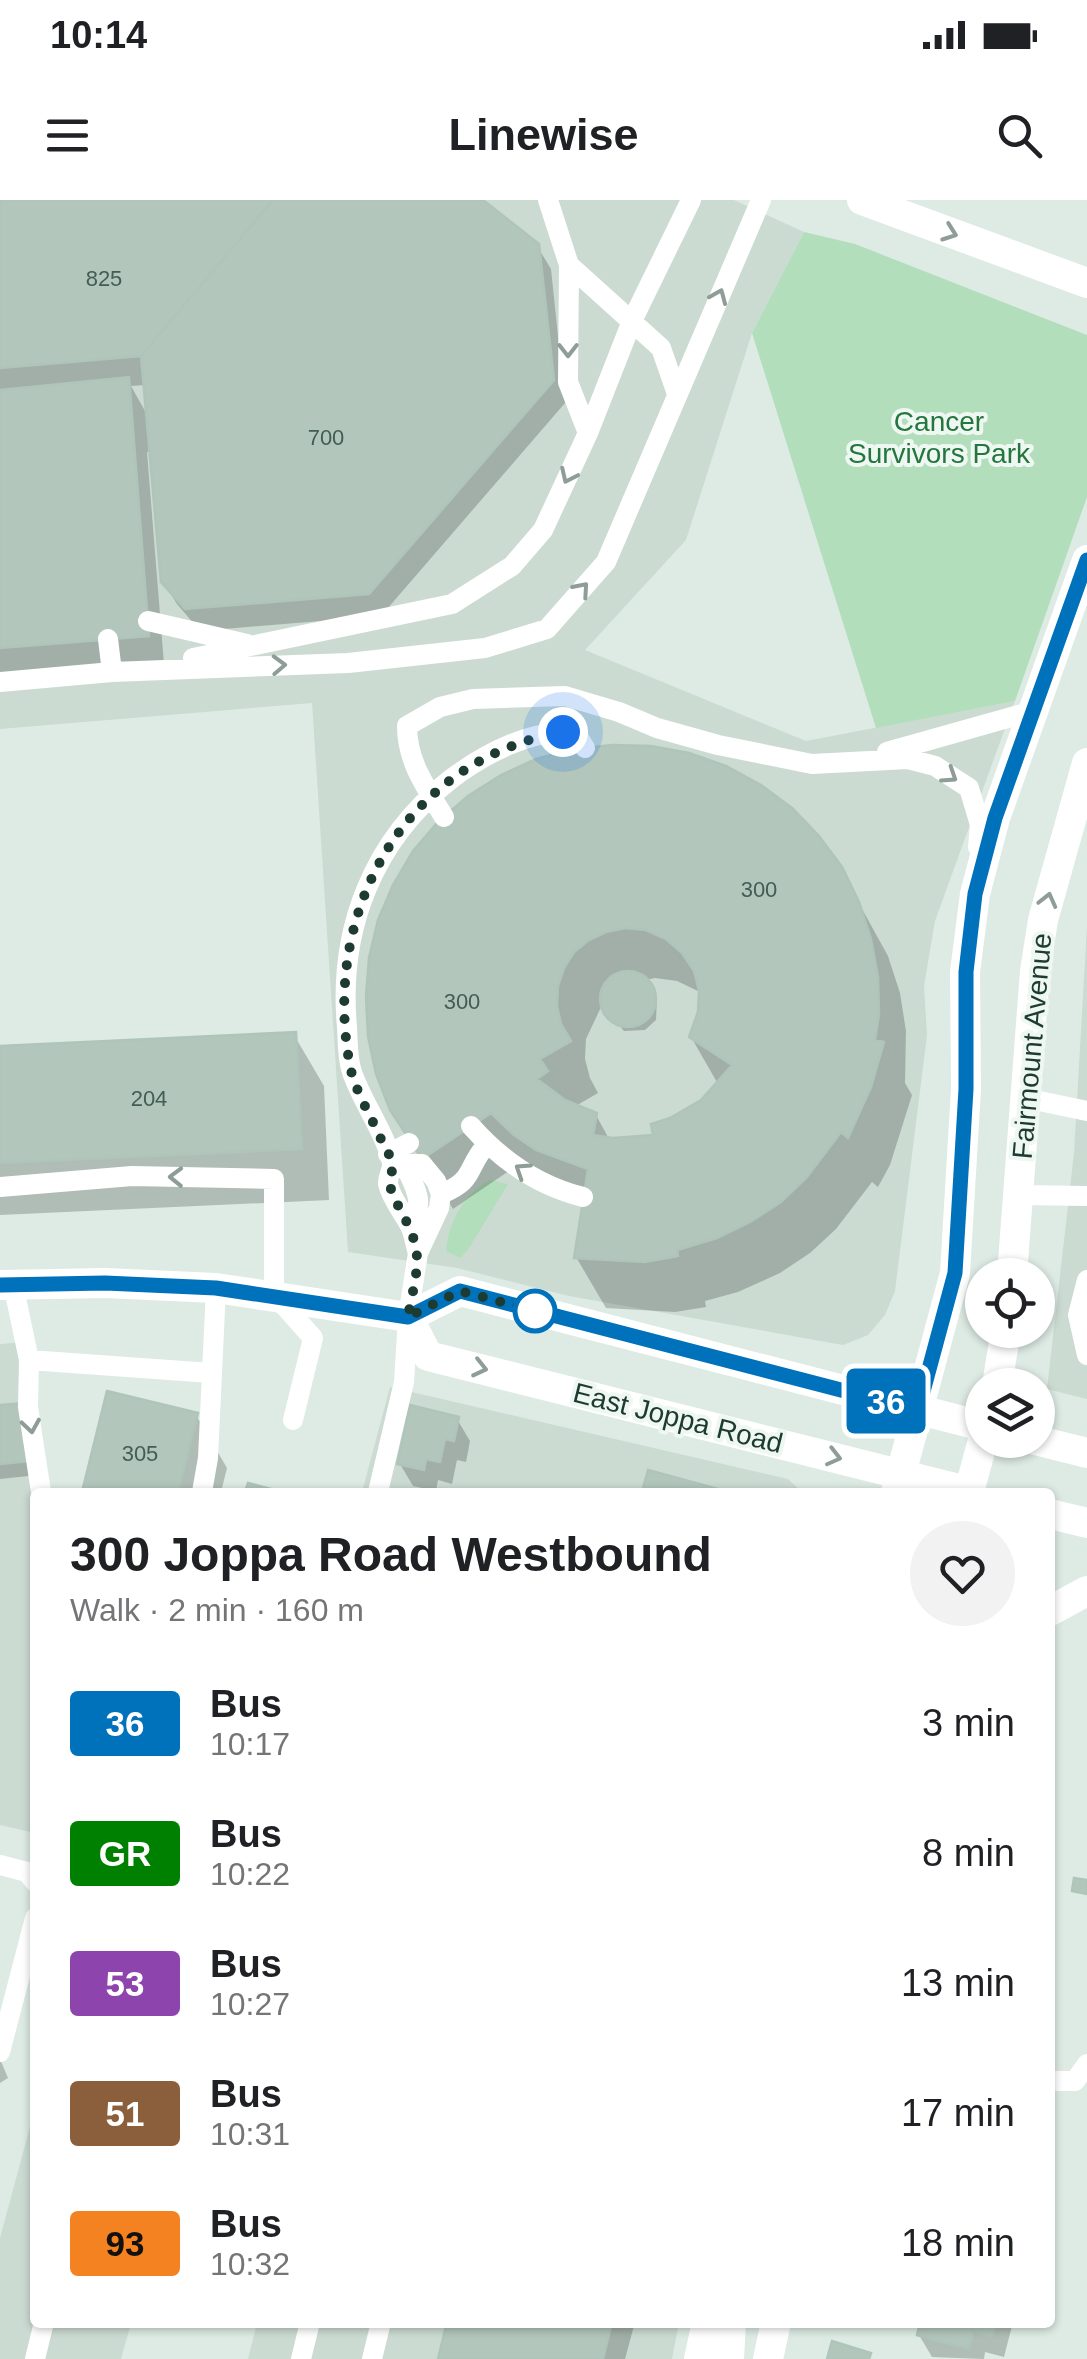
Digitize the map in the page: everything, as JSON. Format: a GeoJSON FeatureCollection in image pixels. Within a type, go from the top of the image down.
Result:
{"type":"FeatureCollection","features":[{"type":"Feature","properties":{"kind":"main road"},"geometry":{"type":"LineString","coordinates":[[862,200],[1087,283]]}},
{"type":"Feature","properties":{"kind":"main road"},"geometry":{"type":"LineString","coordinates":[[1038,265],[1087,301]]}},
{"type":"Feature","properties":{"kind":"main road"},"geometry":{"type":"LineString","coordinates":[[899,1483],[955,1273],[966,1089],[966,972],[975,894],[995,818],[1087,560]]}},
{"type":"Feature","properties":{"kind":"main road","name":"Fairmount Avenue"},"geometry":{"type":"LineString","coordinates":[[1013,1258],[1034,971],[1043,920],[1087,763]]}},
{"type":"Feature","properties":{"kind":"main road"},"geometry":{"type":"LineString","coordinates":[[6,1284],[216,1288],[408,1317],[460,1291],[965,1422]]}},
{"type":"Feature","properties":{"kind":"main road","name":"East Joppa Road"},"geometry":{"type":"LineString","coordinates":[[408,1317],[428,1356],[899,1483],[938,1488]]}},
{"type":"Feature","properties":{"kind":"main road"},"geometry":{"type":"LineString","coordinates":[[1055,1445],[1087,1454]]}},
{"type":"Feature","properties":{"kind":"main road"},"geometry":{"type":"LineString","coordinates":[[971,1488],[978,1458]]}},
{"type":"Feature","properties":{"kind":"main road"},"geometry":{"type":"LineString","coordinates":[[1055,1515],[1087,1523]]}},
{"type":"Feature","properties":{"kind":"main road"},"geometry":{"type":"LineString","coordinates":[[1055,1608],[1087,1591]]}},
{"type":"Feature","properties":{"kind":"main road"},"geometry":{"type":"LineString","coordinates":[[699,2359],[705,2328]]}},
{"type":"Feature","properties":{"kind":"main road"},"geometry":{"type":"LineString","coordinates":[[729,2359],[731,2328]]}},
{"type":"Feature","properties":{"kind":"main road"},"geometry":{"type":"LineString","coordinates":[[768,2359],[775,2328]]}},
{"type":"Feature","properties":{"kind":"lane"},"geometry":{"type":"LineString","coordinates":[[548,200],[569,265],[568,382],[588,433]]}},
{"type":"Feature","properties":{"kind":"lane"},"geometry":{"type":"LineString","coordinates":[[112,672],[258,647],[452,604],[512,566],[543,530],[588,433],[632,321],[691,200]]}},
{"type":"Feature","properties":{"kind":"lane"},"geometry":{"type":"LineString","coordinates":[[0,682],[112,672],[348,662],[485,648],[546,629],[606,562],[761,200]]}},
{"type":"Feature","properties":{"kind":"lane"},"geometry":{"type":"LineString","coordinates":[[569,265],[661,348],[676,394]]}},
{"type":"Feature","properties":{"kind":"lane"},"geometry":{"type":"LineString","coordinates":[[148,621],[258,647]]}},
{"type":"Feature","properties":{"kind":"lane"},"geometry":{"type":"LineString","coordinates":[[108,640],[112,672]]}},
{"type":"Feature","properties":{"kind":"lane"},"geometry":{"type":"LineString","coordinates":[[444,817],[408,749],[408,726],[440,707],[473,699],[565,696],[657,728],[812,764],[908,759],[935,766],[969,788],[980,825],[975,894]]}},
{"type":"Feature","properties":{"kind":"lane"},"geometry":{"type":"LineString","coordinates":[[856,761],[1033,711]]}},
{"type":"Feature","properties":{"kind":"lane"},"geometry":{"type":"LineString","coordinates":[[418,1254],[409,1224],[402,1217],[388,1183],[390,1159],[351,1069],[344,992],[346,954],[368,886],[392,838],[440,788],[473,762],[534,737],[563,732],[576,735],[585,748]]}},
{"type":"Feature","properties":{"kind":"lane"},"geometry":{"type":"LineString","coordinates":[[1025,1098],[1087,1111]]}},
{"type":"Feature","properties":{"kind":"lane"},"geometry":{"type":"LineString","coordinates":[[470,1126],[528,1175],[584,1197]]}},
{"type":"Feature","properties":{"kind":"lane"},"geometry":{"type":"LineString","coordinates":[[390,1159],[409,1143]]}},
{"type":"Feature","properties":{"kind":"lane"},"geometry":{"type":"LineString","coordinates":[[441,1194],[461,1186],[487,1144]]}},
{"type":"Feature","properties":{"kind":"lane"},"geometry":{"type":"LineString","coordinates":[[379,1488],[404,1382],[408,1317],[418,1254],[439,1208],[441,1194],[422,1164],[390,1159]]}},
{"type":"Feature","properties":{"kind":"lane"},"geometry":{"type":"LineString","coordinates":[[0,1187],[132,1176],[274,1179],[274,1294],[314,1338],[293,1420]]}},
{"type":"Feature","properties":{"kind":"lane"},"geometry":{"type":"LineString","coordinates":[[1018,1195],[1087,1196]]}},
{"type":"Feature","properties":{"kind":"lane"},"geometry":{"type":"LineString","coordinates":[[1087,1280],[1078,1314],[1087,1355]]}},
{"type":"Feature","properties":{"kind":"lane"},"geometry":{"type":"LineString","coordinates":[[6,1284],[29,1360],[28,1407],[40,1488]]}},
{"type":"Feature","properties":{"kind":"lane"},"geometry":{"type":"LineString","coordinates":[[203,1488],[208,1458],[216,1288]]}},
{"type":"Feature","properties":{"kind":"lane"},"geometry":{"type":"LineString","coordinates":[[29,1360],[211,1374]]}},
{"type":"Feature","properties":{"kind":"lane"},"geometry":{"type":"LineString","coordinates":[[0,1865],[30,1876]]}},
{"type":"Feature","properties":{"kind":"lane"},"geometry":{"type":"LineString","coordinates":[[0,2052],[30,1937]]}},
{"type":"Feature","properties":{"kind":"lane"},"geometry":{"type":"LineString","coordinates":[[1055,2081],[1074,2081],[1087,2064]]}},
{"type":"Feature","properties":{"kind":"lane"},"geometry":{"type":"LineString","coordinates":[[35,2359],[43,2328]]}},
{"type":"Feature","properties":{"kind":"lane"},"geometry":{"type":"LineString","coordinates":[[301,2359],[309,2328]]}},
{"type":"Feature","properties":{"kind":"lane"},"geometry":{"type":"LineString","coordinates":[[372,2359],[380,2328]]}},
{"type":"Feature","properties":{"kind":"shaded area"},"geometry":{"type":"Polygon","coordinates":[[[0,200],[734,200],[804,232],[752,333],[686,540],[585,650],[806,741],[1015,701],[935,921],[924,986],[927,1035],[895,1291],[885,1315],[868,1335],[843,1345],[569,1296],[457,1268],[348,1252],[312,703],[0,729],[0,200]]]}},
{"type":"Feature","properties":{"kind":"shaded area"},"geometry":{"type":"Polygon","coordinates":[[[1087,926],[1087,1399],[1055,1391],[1055,1368],[1049,1368],[1052,1348],[1055,1348],[1074,1153],[1087,926]]]}},
{"type":"Feature","properties":{"kind":"shaded area"},"geometry":{"type":"Polygon","coordinates":[[[24,1342],[35,1488],[30,1488],[30,1832],[0,1825],[0,1344],[24,1342]]]}},
{"type":"Feature","properties":{"kind":"shaded area"},"geometry":{"type":"Polygon","coordinates":[[[390,1387],[788,1479],[798,1488],[363,1488],[390,1387]]]}},
{"type":"Feature","properties":{"kind":"shaded area"},"geometry":{"type":"Polygon","coordinates":[[[30,2127],[30,2328],[130,2328],[121,2359],[0,2359],[0,2238],[30,2127]]]}},
{"type":"Feature","properties":{"kind":"shaded area"},"geometry":{"type":"Polygon","coordinates":[[[256,2328],[678,2328],[672,2359],[248,2359],[256,2328]]]}},
{"type":"Feature","properties":{"kind":"green space","name":"Cancer Survivors Park"},"geometry":{"type":"Polygon","coordinates":[[[804,232],[855,244],[1087,335],[1087,497],[1015,701],[876,728],[752,333],[804,232]]]}},
{"type":"Feature","properties":{"kind":"green space"},"geometry":{"type":"Polygon","coordinates":[[[490,1180],[508,1184],[460,1258],[446,1251],[454,1219],[472,1193],[490,1180]]]}},
{"type":"Feature","properties":{"kind":"building"},"geometry":{"type":"Polygon","coordinates":[[[0,200],[273,200],[141,356],[0,368],[0,200]]]}},
{"type":"Feature","properties":{"kind":"building"},"geometry":{"type":"Polygon","coordinates":[[[273,200],[483,200],[539,244],[554,380],[369,594],[185,609],[161,582],[141,356],[273,200]]]}},
{"type":"Feature","properties":{"kind":"building"},"geometry":{"type":"Polygon","coordinates":[[[129,377],[149,636],[0,648],[0,390],[129,377]]]}},
{"type":"Feature","properties":{"kind":"building"},"geometry":{"type":"Polygon","coordinates":[[[651,746],[689,753],[726,766],[792,808],[842,867],[859,902],[878,977],[875,1040],[884,1042],[871,1087],[848,1138],[841,1132],[807,1177],[781,1202],[750,1222],[717,1238],[677,1250],[678,1256],[645,1262],[574,1258],[588,1169],[536,1150],[491,1113],[422,1159],[390,1110],[376,1074],[368,1036],[369,958],[378,920],[413,851],[468,796],[501,775],[536,759],[574,749],[651,746]],[[625,928],[589,940],[574,952],[558,986],[561,1024],[571,1041],[540,1059],[548,1071],[537,1079],[565,1100],[597,1113],[593,1135],[653,1135],[651,1124],[701,1100],[732,1065],[689,1037],[698,1012],[699,991],[694,971],[666,939],[646,930],[625,928]]]}},
{"type":"Feature","properties":{"kind":"building"},"geometry":{"type":"Polygon","coordinates":[[[628,971],[648,979],[656,999],[648,1019],[628,1027],[608,1019],[600,999],[608,979],[628,971]]]}},
{"type":"Feature","properties":{"kind":"building"},"geometry":{"type":"Polygon","coordinates":[[[296,1032],[302,1149],[0,1163],[0,1046],[296,1032]]]}},
{"type":"Feature","properties":{"kind":"building"},"geometry":{"type":"Polygon","coordinates":[[[107,1391],[198,1413],[179,1488],[83,1488],[107,1391]]]}},
{"type":"Feature","properties":{"kind":"building"},"geometry":{"type":"Polygon","coordinates":[[[24,1403],[31,1461],[0,1464],[0,1405],[24,1403]]]}},
{"type":"Feature","properties":{"kind":"building"},"geometry":{"type":"Polygon","coordinates":[[[410,1405],[459,1417],[454,1441],[445,1439],[440,1462],[426,1459],[424,1470],[397,1464],[410,1405]]]}},
{"type":"Feature","properties":{"kind":"building"},"geometry":{"type":"Polygon","coordinates":[[[648,1470],[714,1488],[643,1488],[648,1470]]]}},
{"type":"Feature","properties":{"kind":"building"},"geometry":{"type":"Polygon","coordinates":[[[1074,1878],[1087,1880],[1087,1894],[1072,1891],[1074,1878]]]}},
{"type":"Feature","properties":{"kind":"building"},"geometry":{"type":"Polygon","coordinates":[[[446,2328],[611,2328],[603,2359],[438,2359],[446,2328]]]}},
{"type":"Feature","properties":{"kind":"building"},"geometry":{"type":"Polygon","coordinates":[[[919,2328],[994,2328],[992,2336],[973,2331],[969,2349],[917,2335],[919,2328]]]}},
{"type":"Feature","properties":{"kind":"building"},"geometry":{"type":"Polygon","coordinates":[[[832,2341],[871,2353],[869,2359],[827,2359],[832,2341]]]}},
{"type":"Feature","properties":{"kind":"bus line","name":"36"},"geometry":{"type":"LineString","coordinates":[[0,1285],[105,1283],[216,1288],[408,1317],[460,1291],[918,1410],[955,1273],[966,1089],[966,972],[975,894],[995,818],[1087,560]]}},
{"type":"Feature","properties":{"kind":"route"},"geometry":{"type":"LineString","coordinates":[[535,1311],[460,1291],[408,1317],[418,1254],[409,1224],[402,1217],[388,1183],[393,1164],[351,1069],[344,992],[346,954],[368,886],[392,838],[440,788],[473,762],[534,737],[563,732]]}}]}
